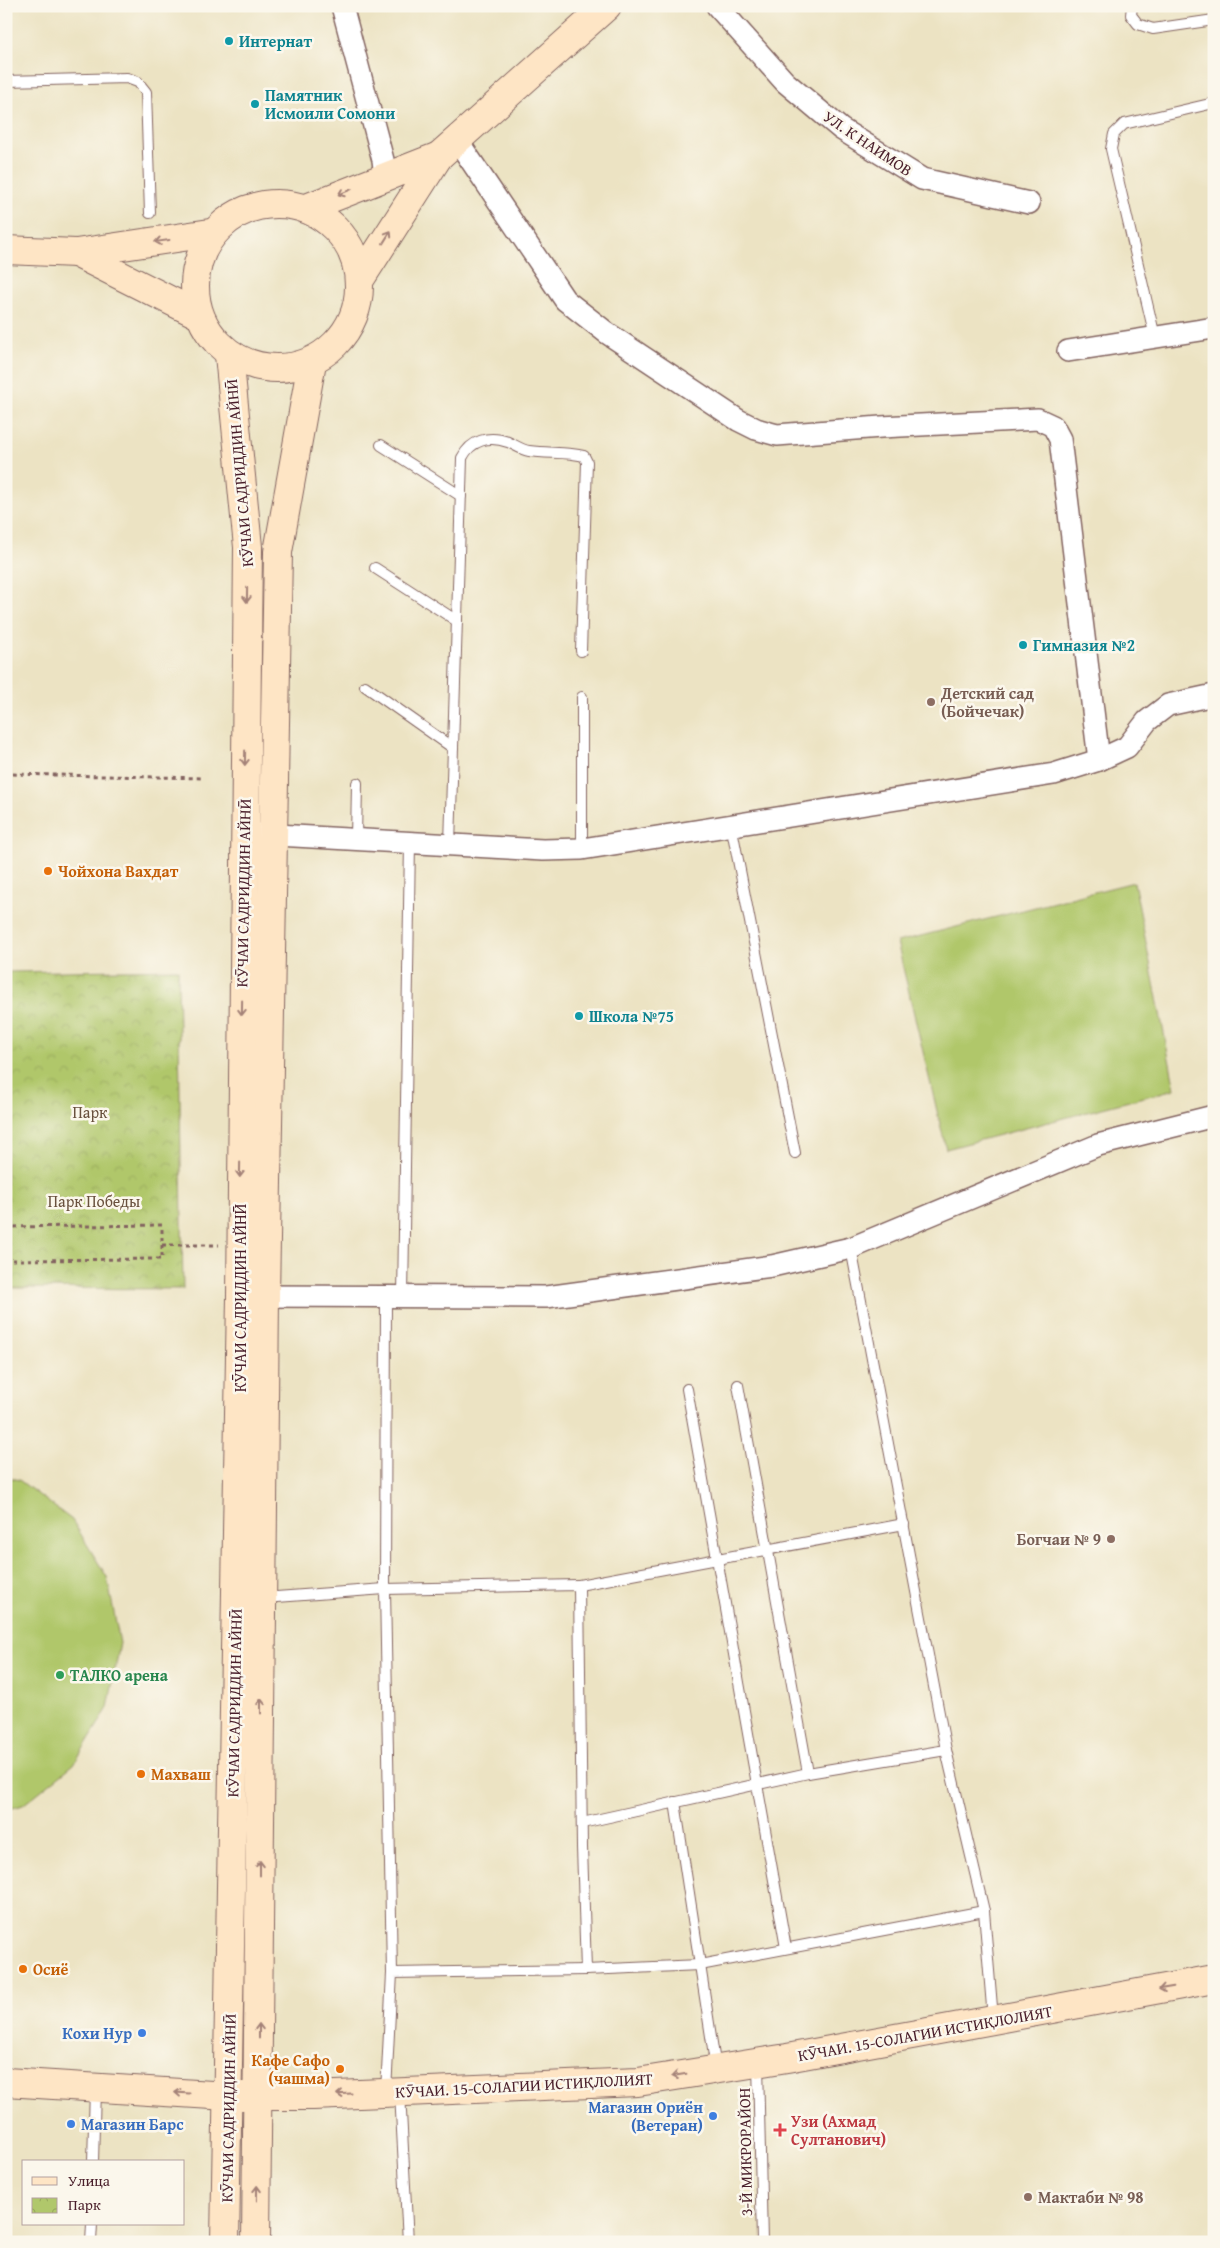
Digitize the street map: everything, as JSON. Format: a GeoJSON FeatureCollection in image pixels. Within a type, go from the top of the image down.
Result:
{"type":"FeatureCollection","features":[{"type":"Feature","properties":{"kind":"street"},"geometry":{"type":"LineString","coordinates":[[342,6],[383,160],[385,176]]}},
{"type":"Feature","properties":{"kind":"street"},"geometry":{"type":"LineString","coordinates":[[76,253],[197,314],[228,355],[269,370],[312,362],[353,323],[361,278],[448,148],[607,6]]}},
{"type":"Feature","properties":{"kind":"street","name":"УЛ. К НАИМОВ"},"geometry":{"type":"LineString","coordinates":[[717,6],[785,82],[841,129],[922,179],[1029,203]]}},
{"type":"Feature","properties":{"kind":"street"},"geometry":{"type":"LineString","coordinates":[[6,250],[76,253],[210,234],[256,203],[309,207],[448,148]]}},
{"type":"Feature","properties":{"kind":"street"},"geometry":{"type":"LineString","coordinates":[[448,148],[565,300],[607,333],[738,420],[756,429],[777,435],[881,427],[1038,419],[1054,426],[1060,439],[1099,760]]}},
{"type":"Feature","properties":{"kind":"street"},"geometry":{"type":"LineString","coordinates":[[309,207],[349,241],[361,278]]}},
{"type":"Feature","properties":{"kind":"street"},"geometry":{"type":"LineString","coordinates":[[197,314],[194,272],[210,234]]}},
{"type":"Feature","properties":{"kind":"street"},"geometry":{"type":"LineString","coordinates":[[1068,352],[1214,328]]}},
{"type":"Feature","properties":{"kind":"street","name":"КӮЧАИ САДРИДДИН АЙНӢ"},"geometry":{"type":"LineString","coordinates":[[228,355],[248,547],[240,1245],[253,1296],[262,1598],[256,2242]]}},
{"type":"Feature","properties":{"kind":"street","name":"КӮЧАИ САДРИДДИН АЙНӢ"},"geometry":{"type":"LineString","coordinates":[[225,2242],[253,1296],[273,834],[278,552],[312,362]]}},
{"type":"Feature","properties":{"kind":"street"},"geometry":{"type":"LineString","coordinates":[[244,834],[273,834],[543,850],[582,848],[1054,774],[1099,760],[1127,747],[1147,721],[1168,705],[1214,695]]}},
{"type":"Feature","properties":{"kind":"street"},"geometry":{"type":"LineString","coordinates":[[253,1296],[546,1297],[772,1266],[851,1248],[1098,1145],[1214,1116]]}},
{"type":"Feature","properties":{"kind":"street","name":"КӮЧАИ. 15-СОЛАГИИ ИСТИҚЛОЛИЯТ"},"geometry":{"type":"LineString","coordinates":[[6,2082],[228,2096],[258,2096],[638,2082],[994,2020],[1214,1979]]}},
{"type":"Feature","properties":{"kind":"lane"},"geometry":{"type":"LineString","coordinates":[[1132,6],[1131,15],[1138,24],[1153,29],[1214,20]]}},
{"type":"Feature","properties":{"kind":"lane"},"geometry":{"type":"LineString","coordinates":[[6,81],[127,78],[138,82],[146,92],[150,213]]}},
{"type":"Feature","properties":{"kind":"lane"},"geometry":{"type":"LineString","coordinates":[[1155,338],[1111,149],[1114,134],[1124,124],[1214,103]]}},
{"type":"Feature","properties":{"kind":"lane"},"geometry":{"type":"LineString","coordinates":[[450,844],[462,458],[466,449],[480,440],[489,438],[507,442],[528,451],[573,453],[584,456],[587,462],[581,651]]}},
{"type":"Feature","properties":{"kind":"lane"},"geometry":{"type":"LineString","coordinates":[[381,445],[461,496]]}},
{"type":"Feature","properties":{"kind":"lane"},"geometry":{"type":"LineString","coordinates":[[375,568],[457,622]]}},
{"type":"Feature","properties":{"kind":"lane"},"geometry":{"type":"LineString","coordinates":[[365,686],[453,748]]}},
{"type":"Feature","properties":{"kind":"lane"},"geometry":{"type":"LineString","coordinates":[[582,697],[582,848]]}},
{"type":"Feature","properties":{"kind":"lane"},"geometry":{"type":"LineString","coordinates":[[356,839],[357,782]]}},
{"type":"Feature","properties":{"kind":"lane"},"geometry":{"type":"LineString","coordinates":[[731,824],[795,1153]]}},
{"type":"Feature","properties":{"kind":"lane"},"geometry":{"type":"LineString","coordinates":[[408,2242],[393,2092],[385,1589],[410,842]]}},
{"type":"Feature","properties":{"kind":"lane"},"geometry":{"type":"LineString","coordinates":[[851,1248],[946,1750],[984,1911],[994,2020]]}},
{"type":"Feature","properties":{"kind":"lane"},"geometry":{"type":"LineString","coordinates":[[738,1385],[808,1772]]}},
{"type":"Feature","properties":{"kind":"lane"},"geometry":{"type":"LineString","coordinates":[[687,1390],[786,1948]]}},
{"type":"Feature","properties":{"kind":"lane"},"geometry":{"type":"LineString","coordinates":[[262,1598],[385,1589],[579,1585],[904,1524]]}},
{"type":"Feature","properties":{"kind":"lane"},"geometry":{"type":"LineString","coordinates":[[579,1585],[586,1970]]}},
{"type":"Feature","properties":{"kind":"lane"},"geometry":{"type":"LineString","coordinates":[[582,1823],[808,1772],[946,1750]]}},
{"type":"Feature","properties":{"kind":"lane"},"geometry":{"type":"LineString","coordinates":[[675,1802],[716,2069]]}},
{"type":"Feature","properties":{"kind":"lane"},"geometry":{"type":"LineString","coordinates":[[392,1973],[586,1970],[700,1964],[984,1911]]}},
{"type":"Feature","properties":{"kind":"lane","name":"3-Й МИКРОРАЙОН"},"geometry":{"type":"LineString","coordinates":[[758,2062],[762,2242]]}},
{"type":"Feature","properties":{"kind":"lane"},"geometry":{"type":"LineString","coordinates":[[93,2160],[95,2087]]}},
{"type":"Feature","properties":{"kind":"lane"},"geometry":{"type":"LineString","coordinates":[[91,2242],[92,2226]]}},
{"type":"Feature","properties":{"kind":"path"},"geometry":{"type":"LineString","coordinates":[[6,777],[9,774],[204,778]]}},
{"type":"Feature","properties":{"kind":"path"},"geometry":{"type":"LineString","coordinates":[[6,1227],[162,1225],[162,1258],[6,1260]]}},
{"type":"Feature","properties":{"kind":"path"},"geometry":{"type":"LineString","coordinates":[[162,1245],[240,1245]]}},
{"type":"Feature","properties":{"kind":"green space"},"geometry":{"type":"Polygon","coordinates":[[[1134,882],[1175,1089],[946,1149],[897,942],[1134,882]]]}},
{"type":"Feature","properties":{"kind":"green space","name":"Парк Победы"},"geometry":{"type":"Polygon","coordinates":[[[178,969],[183,1289],[6,1288],[6,972],[178,969]]]}},
{"type":"Feature","properties":{"kind":"green space","name":"ТАЛКО арена"},"geometry":{"type":"Polygon","coordinates":[[[6,1477],[19,1480],[72,1520],[107,1577],[120,1643],[108,1708],[74,1764],[23,1805],[6,1810],[6,1477]]]}},
{"type":"Feature","properties":{"kind":"place","name":"Интернат"},"geometry":{"type":"Point","coordinates":[229,41]}},
{"type":"Feature","properties":{"kind":"place","name":"Памятник Исмоили Сомони"},"geometry":{"type":"Point","coordinates":[255,104]}},
{"type":"Feature","properties":{"kind":"place","name":"Гимназия №2"},"geometry":{"type":"Point","coordinates":[1023,645]}},
{"type":"Feature","properties":{"kind":"place","name":"Детский сад (Бойчечак)"},"geometry":{"type":"Point","coordinates":[931,702]}},
{"type":"Feature","properties":{"kind":"place","name":"Чойхона Вахдат"},"geometry":{"type":"Point","coordinates":[48,871]}},
{"type":"Feature","properties":{"kind":"place","name":"Школа №75"},"geometry":{"type":"Point","coordinates":[579,1016]}},
{"type":"Feature","properties":{"kind":"place","name":"Богчаи № 9"},"geometry":{"type":"Point","coordinates":[1111,1539]}},
{"type":"Feature","properties":{"kind":"place","name":"ТАЛКО арена"},"geometry":{"type":"Point","coordinates":[60,1675]}},
{"type":"Feature","properties":{"kind":"place","name":"Махваш"},"geometry":{"type":"Point","coordinates":[141,1774]}},
{"type":"Feature","properties":{"kind":"place","name":"Осиё"},"geometry":{"type":"Point","coordinates":[23,1969]}},
{"type":"Feature","properties":{"kind":"place","name":"Кохи Нур"},"geometry":{"type":"Point","coordinates":[142,2033]}},
{"type":"Feature","properties":{"kind":"place","name":"Кафе Сафо (чашма)"},"geometry":{"type":"Point","coordinates":[340,2069]}},
{"type":"Feature","properties":{"kind":"place","name":"Магазин Ориён (Ветеран)"},"geometry":{"type":"Point","coordinates":[713,2116]}},
{"type":"Feature","properties":{"kind":"place","name":"Магазин Барс"},"geometry":{"type":"Point","coordinates":[71,2124]}},
{"type":"Feature","properties":{"kind":"place","name":"Узи (Ахмад Султанович)"},"geometry":{"type":"Point","coordinates":[780,2130]}},
{"type":"Feature","properties":{"kind":"place","name":"Мактаби № 98"},"geometry":{"type":"Point","coordinates":[1028,2197]}},
{"type":"Feature","properties":{"kind":"park label","name":"Парк"},"geometry":{"type":"Point","coordinates":[90,1112]}}]}
